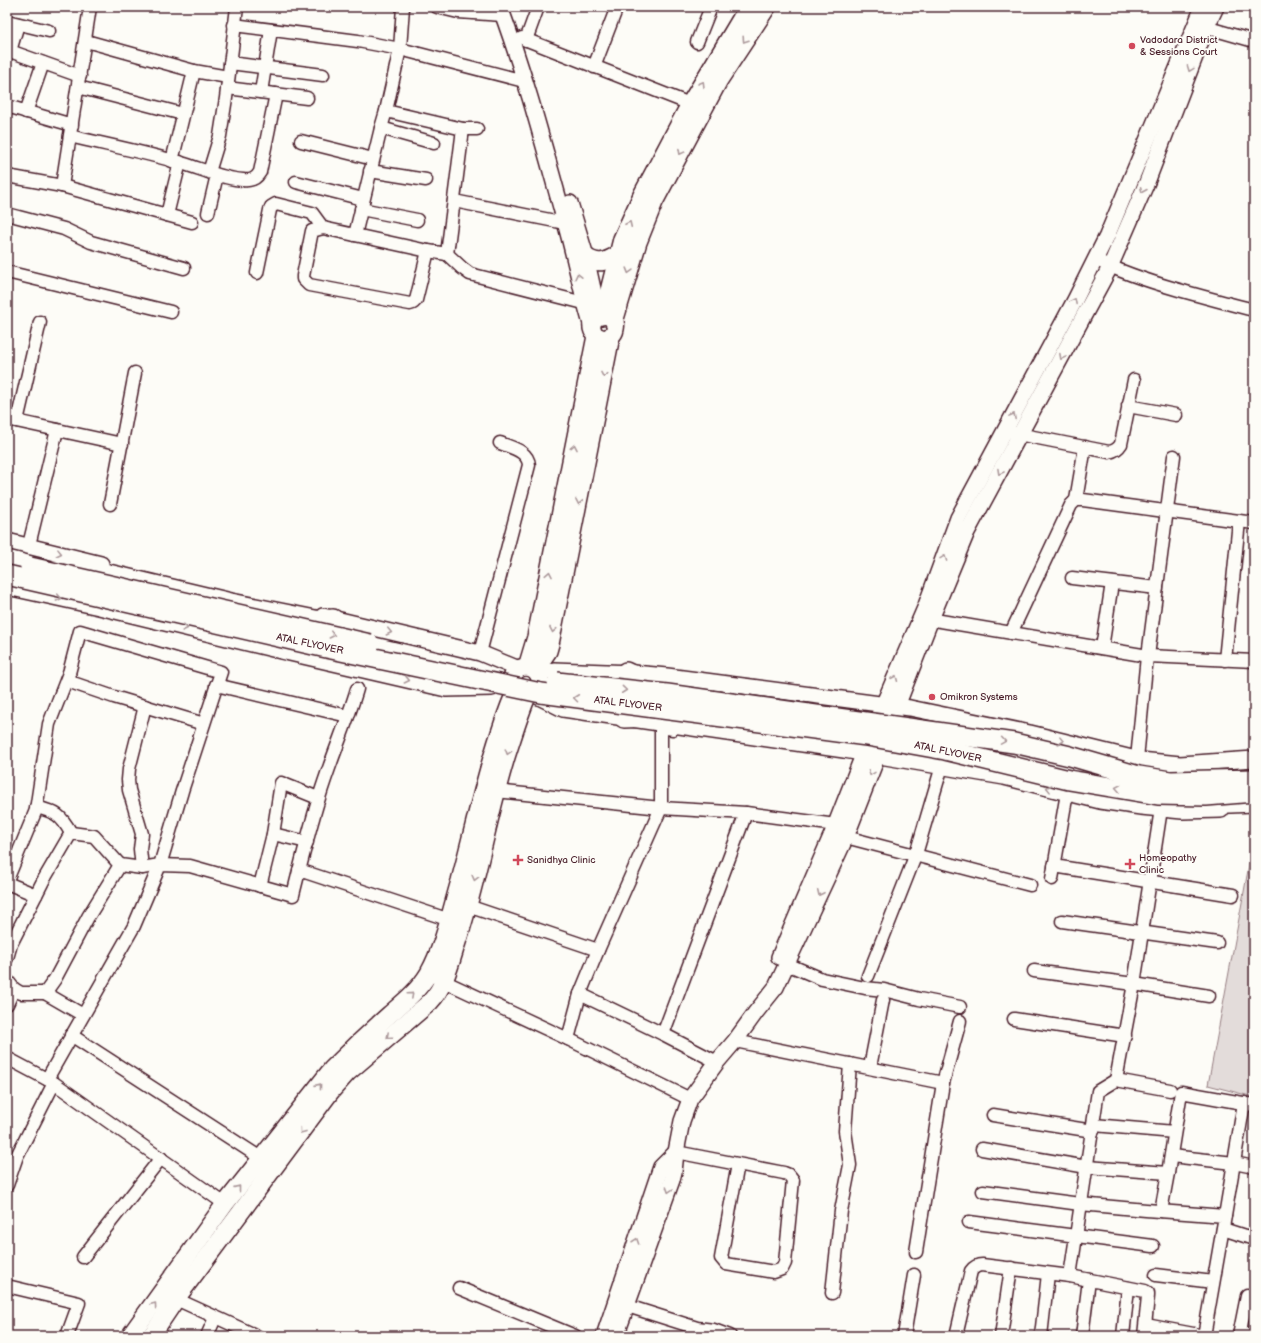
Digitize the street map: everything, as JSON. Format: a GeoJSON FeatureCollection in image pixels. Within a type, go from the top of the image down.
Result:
{"type":"FeatureCollection","features":[{"type":"Feature","properties":{"kind":"main road"},"geometry":{"type":"LineString","coordinates":[[530,670],[599,320],[622,239],[642,195],[690,104],[748,7]]}},
{"type":"Feature","properties":{"kind":"main road"},"geometry":{"type":"LineString","coordinates":[[599,320],[638,242],[654,202],[719,80],[767,7]]}},
{"type":"Feature","properties":{"kind":"main road"},"geometry":{"type":"LineString","coordinates":[[586,257],[597,262],[602,262],[618,254]]}},
{"type":"Feature","properties":{"kind":"main road","name":"ATAL FLYOVER"},"geometry":{"type":"LineString","coordinates":[[7,562],[478,669],[552,682],[667,694],[971,736],[1028,746],[1070,756],[1139,776],[1170,780],[1202,781],[1254,779]]}},
{"type":"Feature","properties":{"kind":"main road"},"geometry":{"type":"LineString","coordinates":[[47,571],[83,568],[231,603],[326,620]]}},
{"type":"Feature","properties":{"kind":"main road","name":"ATAL FLYOVER"},"geometry":{"type":"LineString","coordinates":[[7,575],[322,647],[541,693],[867,736],[945,750],[1068,780],[1139,776],[1158,795],[1206,796],[1254,792]]}},
{"type":"Feature","properties":{"kind":"main road"},"geometry":{"type":"LineString","coordinates":[[523,691],[513,681],[513,676],[530,670]]}},
{"type":"Feature","properties":{"kind":"main road"},"geometry":{"type":"LineString","coordinates":[[130,1336],[225,1204],[268,1163],[347,1073],[430,1002],[444,981],[472,834],[483,789],[505,715],[523,691],[536,690],[539,686],[540,677],[530,670]]}},
{"type":"Feature","properties":{"kind":"main road"},"geometry":{"type":"LineString","coordinates":[[626,672],[642,680],[654,682],[907,718],[961,729],[971,736]]}},
{"type":"Feature","properties":{"kind":"main road"},"geometry":{"type":"LineString","coordinates":[[151,1336],[332,1069],[416,990],[428,974],[455,922],[468,906],[496,791],[519,715],[523,691]]}},
{"type":"Feature","properties":{"kind":"main road"},"geometry":{"type":"LineString","coordinates":[[624,718],[649,717],[795,734],[953,762],[974,757]]}},
{"type":"Feature","properties":{"kind":"main road"},"geometry":{"type":"LineString","coordinates":[[1254,770],[1154,771],[1139,776],[1150,800],[1162,804],[1198,805],[1254,802]]}},
{"type":"Feature","properties":{"kind":"street"},"geometry":{"type":"LineString","coordinates":[[62,186],[86,41],[90,7]]}},
{"type":"Feature","properties":{"kind":"street"},"geometry":{"type":"LineString","coordinates":[[208,213],[228,83],[237,7]]}},
{"type":"Feature","properties":{"kind":"street"},"geometry":{"type":"LineString","coordinates":[[355,235],[400,49],[403,7]]}},
{"type":"Feature","properties":{"kind":"street"},"geometry":{"type":"LineString","coordinates":[[437,7],[458,12],[504,10]]}},
{"type":"Feature","properties":{"kind":"street"},"geometry":{"type":"LineString","coordinates":[[538,7],[524,39],[525,71],[565,223],[599,320]]}},
{"type":"Feature","properties":{"kind":"street"},"geometry":{"type":"LineString","coordinates":[[594,67],[617,7]]}},
{"type":"Feature","properties":{"kind":"street"},"geometry":{"type":"LineString","coordinates":[[697,42],[711,7]]}},
{"type":"Feature","properties":{"kind":"street"},"geometry":{"type":"LineString","coordinates":[[604,1336],[621,1304],[672,1180],[682,1121],[690,1099],[717,1062],[774,991],[787,964],[868,755],[926,618],[971,524],[1021,435],[1110,267],[1147,182],[1201,26],[1203,7]]}},
{"type":"Feature","properties":{"kind":"street"},"geometry":{"type":"LineString","coordinates":[[926,618],[958,518],[1075,300],[1107,236],[1201,26],[1216,7]]}},
{"type":"Feature","properties":{"kind":"street"},"geometry":{"type":"LineString","coordinates":[[504,10],[524,39],[690,104]]}},
{"type":"Feature","properties":{"kind":"street"},"geometry":{"type":"LineString","coordinates":[[504,10],[586,257],[599,320]]}},
{"type":"Feature","properties":{"kind":"street"},"geometry":{"type":"LineString","coordinates":[[49,31],[13,22],[8,50],[43,63],[79,81],[184,114]]}},
{"type":"Feature","properties":{"kind":"street"},"geometry":{"type":"LineString","coordinates":[[234,25],[358,41],[525,71]]}},
{"type":"Feature","properties":{"kind":"street"},"geometry":{"type":"LineString","coordinates":[[1201,26],[1254,41]]}},
{"type":"Feature","properties":{"kind":"street"},"geometry":{"type":"LineString","coordinates":[[261,92],[271,30]]}},
{"type":"Feature","properties":{"kind":"street"},"geometry":{"type":"LineString","coordinates":[[86,41],[194,71],[228,83],[261,92],[307,98]]}},
{"type":"Feature","properties":{"kind":"street"},"geometry":{"type":"LineString","coordinates":[[26,112],[43,63]]}},
{"type":"Feature","properties":{"kind":"street"},"geometry":{"type":"LineString","coordinates":[[230,63],[323,74]]}},
{"type":"Feature","properties":{"kind":"street"},"geometry":{"type":"LineString","coordinates":[[167,215],[184,114],[194,71]]}},
{"type":"Feature","properties":{"kind":"street"},"geometry":{"type":"LineString","coordinates":[[7,106],[26,112],[71,131],[213,173],[241,180],[252,180],[258,176],[260,172],[276,94]]}},
{"type":"Feature","properties":{"kind":"street"},"geometry":{"type":"LineString","coordinates":[[386,111],[463,129],[478,129]]}},
{"type":"Feature","properties":{"kind":"street"},"geometry":{"type":"LineString","coordinates":[[381,128],[434,143]]}},
{"type":"Feature","properties":{"kind":"street"},"geometry":{"type":"LineString","coordinates":[[447,254],[463,129]]}},
{"type":"Feature","properties":{"kind":"street"},"geometry":{"type":"LineString","coordinates":[[301,141],[373,159]]}},
{"type":"Feature","properties":{"kind":"street"},"geometry":{"type":"LineString","coordinates":[[370,171],[426,180]]}},
{"type":"Feature","properties":{"kind":"street"},"geometry":{"type":"LineString","coordinates":[[7,176],[62,186],[192,222]]}},
{"type":"Feature","properties":{"kind":"street"},"geometry":{"type":"LineString","coordinates":[[296,182],[362,204],[417,220]]}},
{"type":"Feature","properties":{"kind":"street"},"geometry":{"type":"LineString","coordinates":[[454,201],[565,223]]}},
{"type":"Feature","properties":{"kind":"street"},"geometry":{"type":"LineString","coordinates":[[257,273],[270,210],[274,205],[276,204],[312,213],[323,228]]}},
{"type":"Feature","properties":{"kind":"street"},"geometry":{"type":"LineString","coordinates":[[7,214],[64,229],[91,242],[184,268]]}},
{"type":"Feature","properties":{"kind":"street"},"geometry":{"type":"LineString","coordinates":[[428,251],[416,300],[414,303],[410,304],[309,285],[303,276],[312,231],[323,228],[447,254],[470,274],[599,320]]}},
{"type":"Feature","properties":{"kind":"street"},"geometry":{"type":"LineString","coordinates":[[1095,259],[1110,267],[1166,286],[1254,310]]}},
{"type":"Feature","properties":{"kind":"street"},"geometry":{"type":"LineString","coordinates":[[7,272],[171,312]]}},
{"type":"Feature","properties":{"kind":"street"},"geometry":{"type":"LineString","coordinates":[[40,322],[12,420],[122,444]]}},
{"type":"Feature","properties":{"kind":"street"},"geometry":{"type":"LineString","coordinates":[[110,504],[135,373]]}},
{"type":"Feature","properties":{"kind":"street"},"geometry":{"type":"LineString","coordinates":[[1004,432],[1109,452],[1115,450],[1119,448],[1121,444],[1134,380]]}},
{"type":"Feature","properties":{"kind":"street"},"geometry":{"type":"LineString","coordinates":[[1128,406],[1176,415]]}},
{"type":"Feature","properties":{"kind":"street"},"geometry":{"type":"LineString","coordinates":[[29,545],[57,430]]}},
{"type":"Feature","properties":{"kind":"street"},"geometry":{"type":"LineString","coordinates":[[480,653],[529,465],[529,460],[522,452],[500,443]]}},
{"type":"Feature","properties":{"kind":"street"},"geometry":{"type":"LineString","coordinates":[[1011,633],[1071,505],[1076,500],[1085,447]]}},
{"type":"Feature","properties":{"kind":"street"},"geometry":{"type":"LineString","coordinates":[[1139,776],[1147,656],[1174,456]]}},
{"type":"Feature","properties":{"kind":"street"},"geometry":{"type":"LineString","coordinates":[[1076,500],[1254,523]]}},
{"type":"Feature","properties":{"kind":"street"},"geometry":{"type":"LineString","coordinates":[[1225,660],[1239,521]]}},
{"type":"Feature","properties":{"kind":"street"},"geometry":{"type":"LineString","coordinates":[[7,541],[29,545],[188,585],[258,599],[326,620],[480,653],[530,670],[626,672],[667,676],[890,706],[1030,733],[1139,776],[1180,764],[1254,759]]}},
{"type":"Feature","properties":{"kind":"street"},"geometry":{"type":"LineString","coordinates":[[1072,578],[1157,588]]}},
{"type":"Feature","properties":{"kind":"street"},"geometry":{"type":"LineString","coordinates":[[1102,648],[1112,583]]}},
{"type":"Feature","properties":{"kind":"street"},"geometry":{"type":"LineString","coordinates":[[7,587],[446,688],[523,691],[563,709],[942,766],[1004,777],[1100,801],[1182,811],[1254,808]]}},
{"type":"Feature","properties":{"kind":"street"},"geometry":{"type":"LineString","coordinates":[[926,618],[1147,656],[1254,661]]}},
{"type":"Feature","properties":{"kind":"street"},"geometry":{"type":"LineString","coordinates":[[7,1185],[12,1155],[50,1081],[71,1035],[134,926],[160,865],[221,672],[80,631],[70,673],[49,724],[36,807],[7,881],[36,895]]}},
{"type":"Feature","properties":{"kind":"street"},"geometry":{"type":"LineString","coordinates":[[70,673],[70,679],[74,683],[114,697],[204,724]]}},
{"type":"Feature","properties":{"kind":"street"},"geometry":{"type":"LineString","coordinates":[[216,685],[348,716]]}},
{"type":"Feature","properties":{"kind":"street"},"geometry":{"type":"LineString","coordinates":[[71,833],[94,836],[120,865],[142,868],[160,865],[190,866],[293,895],[318,798],[357,689]]}},
{"type":"Feature","properties":{"kind":"street"},"geometry":{"type":"LineString","coordinates":[[142,868],[140,848],[142,834],[129,790],[128,780],[129,769],[145,706]]}},
{"type":"Feature","properties":{"kind":"street"},"geometry":{"type":"LineString","coordinates":[[568,1039],[580,994],[660,808],[662,727],[868,755]]}},
{"type":"Feature","properties":{"kind":"street"},"geometry":{"type":"LineString","coordinates":[[868,976],[916,854],[942,766]]}},
{"type":"Feature","properties":{"kind":"street"},"geometry":{"type":"LineString","coordinates":[[260,886],[273,834],[281,783],[318,798]]}},
{"type":"Feature","properties":{"kind":"street"},"geometry":{"type":"LineString","coordinates":[[496,791],[660,808],[746,814],[838,832],[1030,885]]}},
{"type":"Feature","properties":{"kind":"street"},"geometry":{"type":"LineString","coordinates":[[1052,879],[1067,793]]}},
{"type":"Feature","properties":{"kind":"street"},"geometry":{"type":"LineString","coordinates":[[36,807],[53,812],[65,822],[71,833]]}},
{"type":"Feature","properties":{"kind":"street"},"geometry":{"type":"LineString","coordinates":[[1116,1080],[1134,984],[1161,809]]}},
{"type":"Feature","properties":{"kind":"street"},"geometry":{"type":"LineString","coordinates":[[663,1034],[746,814]]}},
{"type":"Feature","properties":{"kind":"street"},"geometry":{"type":"LineString","coordinates":[[756,1012],[838,832]]}},
{"type":"Feature","properties":{"kind":"street"},"geometry":{"type":"LineString","coordinates":[[7,958],[11,944],[36,895],[71,833]]}},
{"type":"Feature","properties":{"kind":"street"},"geometry":{"type":"LineString","coordinates":[[273,834],[307,842]]}},
{"type":"Feature","properties":{"kind":"street"},"geometry":{"type":"LineString","coordinates":[[45,993],[55,979],[88,917],[120,865]]}},
{"type":"Feature","properties":{"kind":"street"},"geometry":{"type":"LineString","coordinates":[[1054,866],[1149,880],[1233,895]]}},
{"type":"Feature","properties":{"kind":"street"},"geometry":{"type":"LineString","coordinates":[[299,870],[455,922]]}},
{"type":"Feature","properties":{"kind":"street"},"geometry":{"type":"LineString","coordinates":[[468,906],[598,950]]}},
{"type":"Feature","properties":{"kind":"street"},"geometry":{"type":"LineString","coordinates":[[1062,921],[1141,931],[1217,943]]}},
{"type":"Feature","properties":{"kind":"street"},"geometry":{"type":"LineString","coordinates":[[787,964],[822,979],[865,988],[884,990],[919,1000],[960,1007]]}},
{"type":"Feature","properties":{"kind":"street"},"geometry":{"type":"LineString","coordinates":[[1034,971],[1134,984],[1209,996]]}},
{"type":"Feature","properties":{"kind":"street"},"geometry":{"type":"LineString","coordinates":[[428,974],[568,1039],[690,1099]]}},
{"type":"Feature","properties":{"kind":"street"},"geometry":{"type":"LineString","coordinates":[[10,984],[21,993],[45,993],[83,1015]]}},
{"type":"Feature","properties":{"kind":"street"},"geometry":{"type":"LineString","coordinates":[[7,1004],[10,984]]}},
{"type":"Feature","properties":{"kind":"street"},"geometry":{"type":"LineString","coordinates":[[580,994],[717,1062]]}},
{"type":"Feature","properties":{"kind":"street"},"geometry":{"type":"LineString","coordinates":[[870,1068],[883,1000]]}},
{"type":"Feature","properties":{"kind":"street"},"geometry":{"type":"LineString","coordinates":[[1014,1019],[1125,1036]]}},
{"type":"Feature","properties":{"kind":"street"},"geometry":{"type":"LineString","coordinates":[[916,1252],[943,1083],[960,1021]]}},
{"type":"Feature","properties":{"kind":"street"},"geometry":{"type":"LineString","coordinates":[[71,1035],[268,1163]]}},
{"type":"Feature","properties":{"kind":"street"},"geometry":{"type":"LineString","coordinates":[[735,1041],[943,1083]]}},
{"type":"Feature","properties":{"kind":"street"},"geometry":{"type":"LineString","coordinates":[[7,1058],[50,1081],[225,1204]]}},
{"type":"Feature","properties":{"kind":"street"},"geometry":{"type":"LineString","coordinates":[[832,1293],[841,1211],[850,1165],[845,1131],[850,1064]]}},
{"type":"Feature","properties":{"kind":"street"},"geometry":{"type":"LineString","coordinates":[[1070,1276],[1098,1091],[1116,1080],[1170,1090]]}},
{"type":"Feature","properties":{"kind":"street"},"geometry":{"type":"LineString","coordinates":[[956,1336],[971,1271],[978,1265],[1070,1276],[1145,1291],[1148,1293],[1145,1330],[1204,1336],[1234,1163],[1249,1104],[1181,1092],[1161,1211]]}},
{"type":"Feature","properties":{"kind":"street"},"geometry":{"type":"LineString","coordinates":[[993,1115],[1093,1128],[1174,1132]]}},
{"type":"Feature","properties":{"kind":"street"},"geometry":{"type":"LineString","coordinates":[[982,1149],[1087,1167],[1168,1173]]}},
{"type":"Feature","properties":{"kind":"street"},"geometry":{"type":"LineString","coordinates":[[676,1152],[738,1164],[789,1174],[793,1180],[785,1263],[782,1269],[774,1272],[726,1264],[722,1258],[738,1164]]}},
{"type":"Feature","properties":{"kind":"street"},"geometry":{"type":"LineString","coordinates":[[1171,1156],[1234,1163],[1254,1167]]}},
{"type":"Feature","properties":{"kind":"street"},"geometry":{"type":"LineString","coordinates":[[83,1257],[161,1158]]}},
{"type":"Feature","properties":{"kind":"street"},"geometry":{"type":"LineString","coordinates":[[983,1191],[1080,1204],[1225,1216]]}},
{"type":"Feature","properties":{"kind":"street"},"geometry":{"type":"LineString","coordinates":[[969,1222],[1153,1246]]}},
{"type":"Feature","properties":{"kind":"street"},"geometry":{"type":"LineString","coordinates":[[1223,1229],[1254,1239]]}},
{"type":"Feature","properties":{"kind":"street"},"geometry":{"type":"LineString","coordinates":[[1001,1336],[1011,1268]]}},
{"type":"Feature","properties":{"kind":"street"},"geometry":{"type":"LineString","coordinates":[[1041,1336],[1048,1274]]}},
{"type":"Feature","properties":{"kind":"street"},"geometry":{"type":"LineString","coordinates":[[904,1336],[914,1275]]}},
{"type":"Feature","properties":{"kind":"street"},"geometry":{"type":"LineString","coordinates":[[1156,1275],[1213,1282]]}},
{"type":"Feature","properties":{"kind":"street"},"geometry":{"type":"LineString","coordinates":[[1082,1336],[1088,1280]]}},
{"type":"Feature","properties":{"kind":"street"},"geometry":{"type":"LineString","coordinates":[[7,1286],[79,1303],[67,1336]]}},
{"type":"Feature","properties":{"kind":"street"},"geometry":{"type":"LineString","coordinates":[[459,1288],[575,1336]]}},
{"type":"Feature","properties":{"kind":"street"},"geometry":{"type":"LineString","coordinates":[[1123,1336],[1128,1288]]}},
{"type":"Feature","properties":{"kind":"street"},"geometry":{"type":"LineString","coordinates":[[1247,1296],[1239,1335],[1254,1335]]}},
{"type":"Feature","properties":{"kind":"street"},"geometry":{"type":"LineString","coordinates":[[176,1299],[257,1336]]}},
{"type":"Feature","properties":{"kind":"street"},"geometry":{"type":"LineString","coordinates":[[616,1336],[621,1304]]}},
{"type":"Feature","properties":{"kind":"street"},"geometry":{"type":"LineString","coordinates":[[621,1304],[697,1328],[714,1330],[730,1336]]}},
{"type":"Feature","properties":{"kind":"street"},"geometry":{"type":"LineString","coordinates":[[207,1336],[215,1318]]}},
{"type":"Feature","properties":{"kind":"shaded area"},"geometry":{"type":"Polygon","coordinates":[[[1254,838],[1254,1097],[1208,1085],[1254,838]]]}},
{"type":"Feature","properties":{"kind":"place","name":"Vadodara District & Sessions Court"},"geometry":{"type":"Point","coordinates":[1132,46]}},
{"type":"Feature","properties":{"kind":"place","name":"Omikron Systems"},"geometry":{"type":"Point","coordinates":[932,697]}},
{"type":"Feature","properties":{"kind":"place","name":"Sanidhya Clinic"},"geometry":{"type":"Point","coordinates":[518,860]}},
{"type":"Feature","properties":{"kind":"place","name":"Homeopathy Clinic"},"geometry":{"type":"Point","coordinates":[1130,864]}}]}
